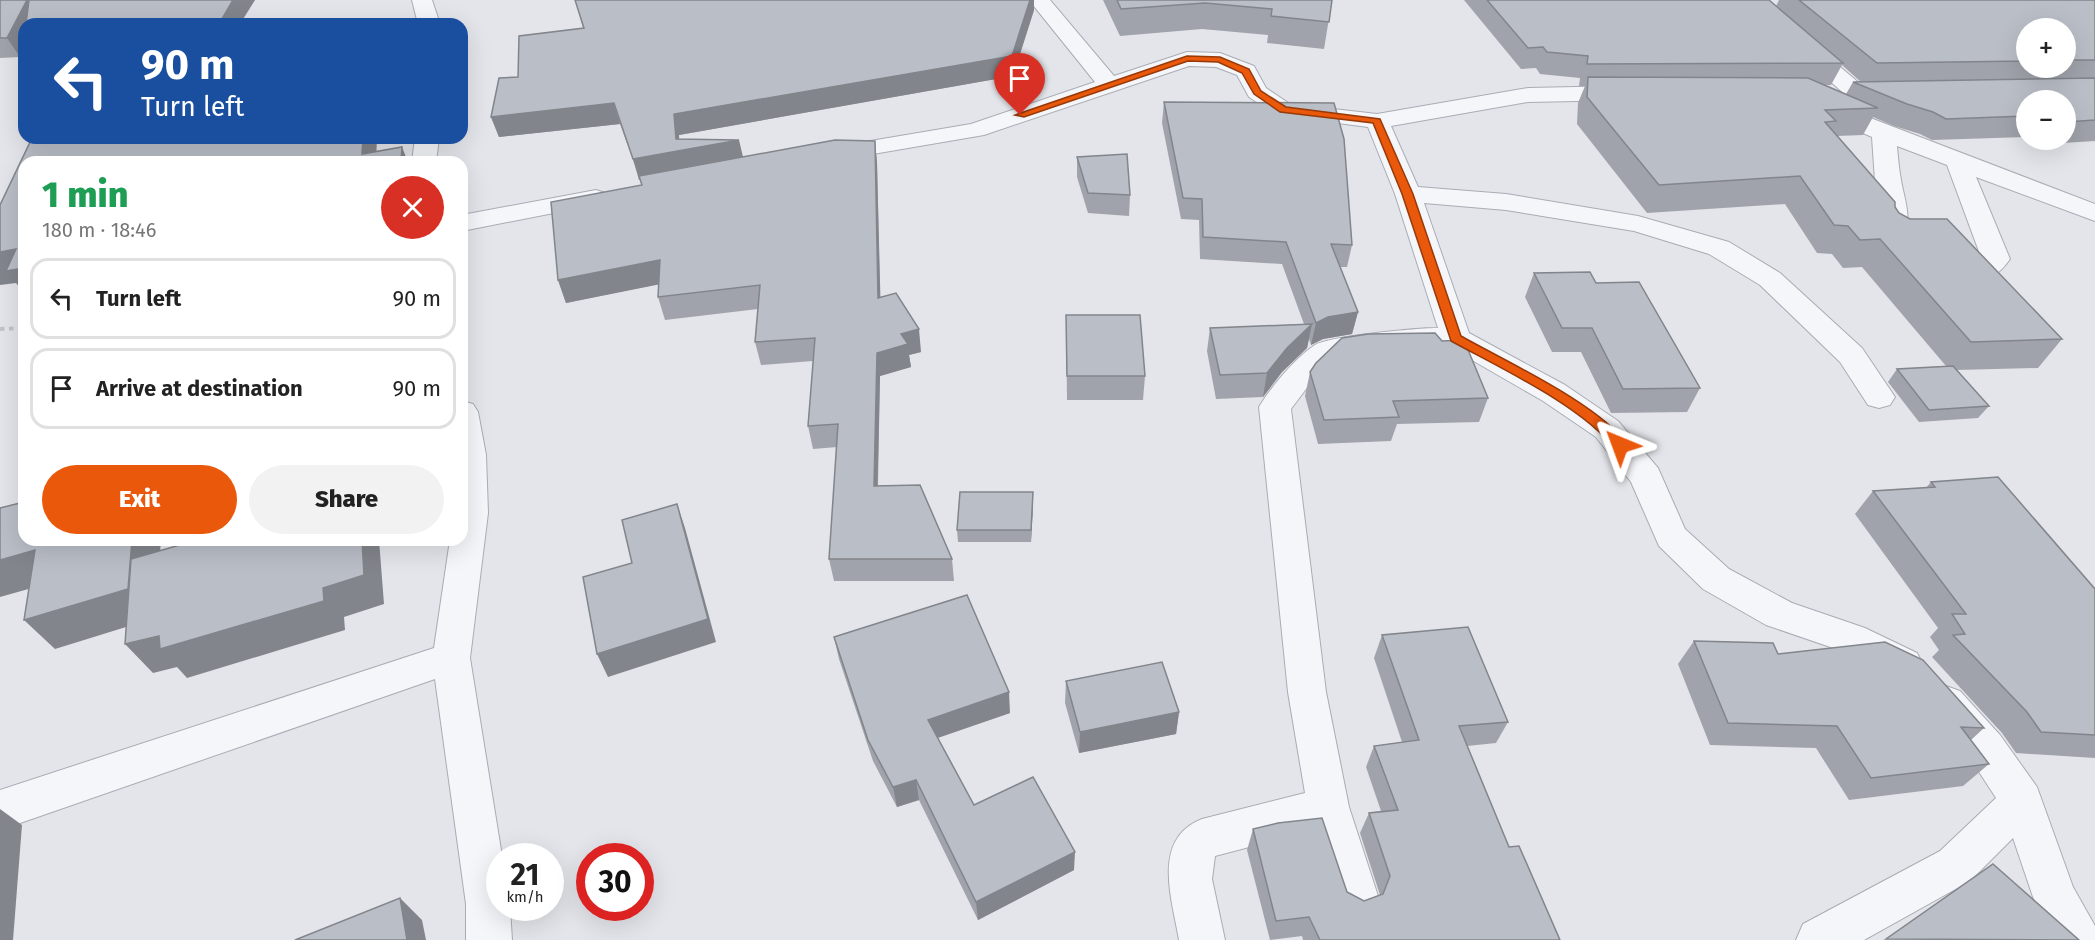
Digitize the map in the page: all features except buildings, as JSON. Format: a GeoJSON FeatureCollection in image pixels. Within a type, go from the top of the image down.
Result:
{"type":"FeatureCollection","features":[{"type":"Feature","properties":{"kind":"street"},"geometry":{"type":"LineString","coordinates":[[422,0],[427,18]]}},
{"type":"Feature","properties":{"kind":"street"},"geometry":{"type":"LineString","coordinates":[[1039,0],[1110,86]]}},
{"type":"Feature","properties":{"kind":"street"},"geometry":{"type":"LineString","coordinates":[[1749,0],[1857,93]]}},
{"type":"Feature","properties":{"kind":"street"},"geometry":{"type":"LineString","coordinates":[[814,157],[975,130],[1187,59],[1220,60],[1246,71],[1257,92],[1284,110],[1377,121],[1528,95],[1642,93]]}},
{"type":"Feature","properties":{"kind":"street"},"geometry":{"type":"LineString","coordinates":[[1881,93],[1807,97],[1884,133],[2095,213]]}},
{"type":"Feature","properties":{"kind":"street"},"geometry":{"type":"LineString","coordinates":[[1377,121],[1408,194],[1456,338]]}},
{"type":"Feature","properties":{"kind":"street"},"geometry":{"type":"LineString","coordinates":[[1884,133],[1888,182],[1894,207],[1892,234]]}},
{"type":"Feature","properties":{"kind":"street"},"geometry":{"type":"LineString","coordinates":[[1957,160],[1996,260],[1975,274]]}},
{"type":"Feature","properties":{"kind":"street"},"geometry":{"type":"LineString","coordinates":[[468,222],[615,194]]}},
{"type":"Feature","properties":{"kind":"street"},"geometry":{"type":"LineString","coordinates":[[1408,194],[1506,202],[1638,224],[1719,248],[1770,279],[1851,355],[1879,397]]}},
{"type":"Feature","properties":{"kind":"street"},"geometry":{"type":"LineString","coordinates":[[1356,896],[1328,807],[1306,692],[1275,407],[1298,378],[1326,351],[1414,338],[1456,338],[1554,393],[1607,429],[1646,477],[1671,537],[1716,579],[1779,615],[1852,639],[1916,670],[1986,748],[2022,801],[2055,897],[2078,940]]}},
{"type":"Feature","properties":{"kind":"street"},"geometry":{"type":"LineString","coordinates":[[468,444],[471,513],[468,535]]}},
{"type":"Feature","properties":{"kind":"street"},"geometry":{"type":"LineString","coordinates":[[466,546],[451,658],[488,904],[489,940]]}},
{"type":"Feature","properties":{"kind":"street"},"geometry":{"type":"LineString","coordinates":[[0,810],[451,658]]}},
{"type":"Feature","properties":{"kind":"street"},"geometry":{"type":"LineString","coordinates":[[1819,940],[1955,866],[2022,801]]}},
{"type":"Feature","properties":{"kind":"street"},"geometry":{"type":"LineString","coordinates":[[1202,940],[1190,879],[1192,852],[1202,839],[1328,807]]}},
{"type":"Feature","properties":{"kind":"path"},"geometry":{"type":"LineString","coordinates":[[0,329],[18,328]]}},
{"type":"Feature","properties":{"kind":"route"},"geometry":{"type":"LineString","coordinates":[[1020,115],[1187,59],[1220,60],[1246,71],[1257,92],[1284,110],[1377,121],[1408,194],[1456,338],[1554,393],[1607,429],[1620,445]]}}]}
